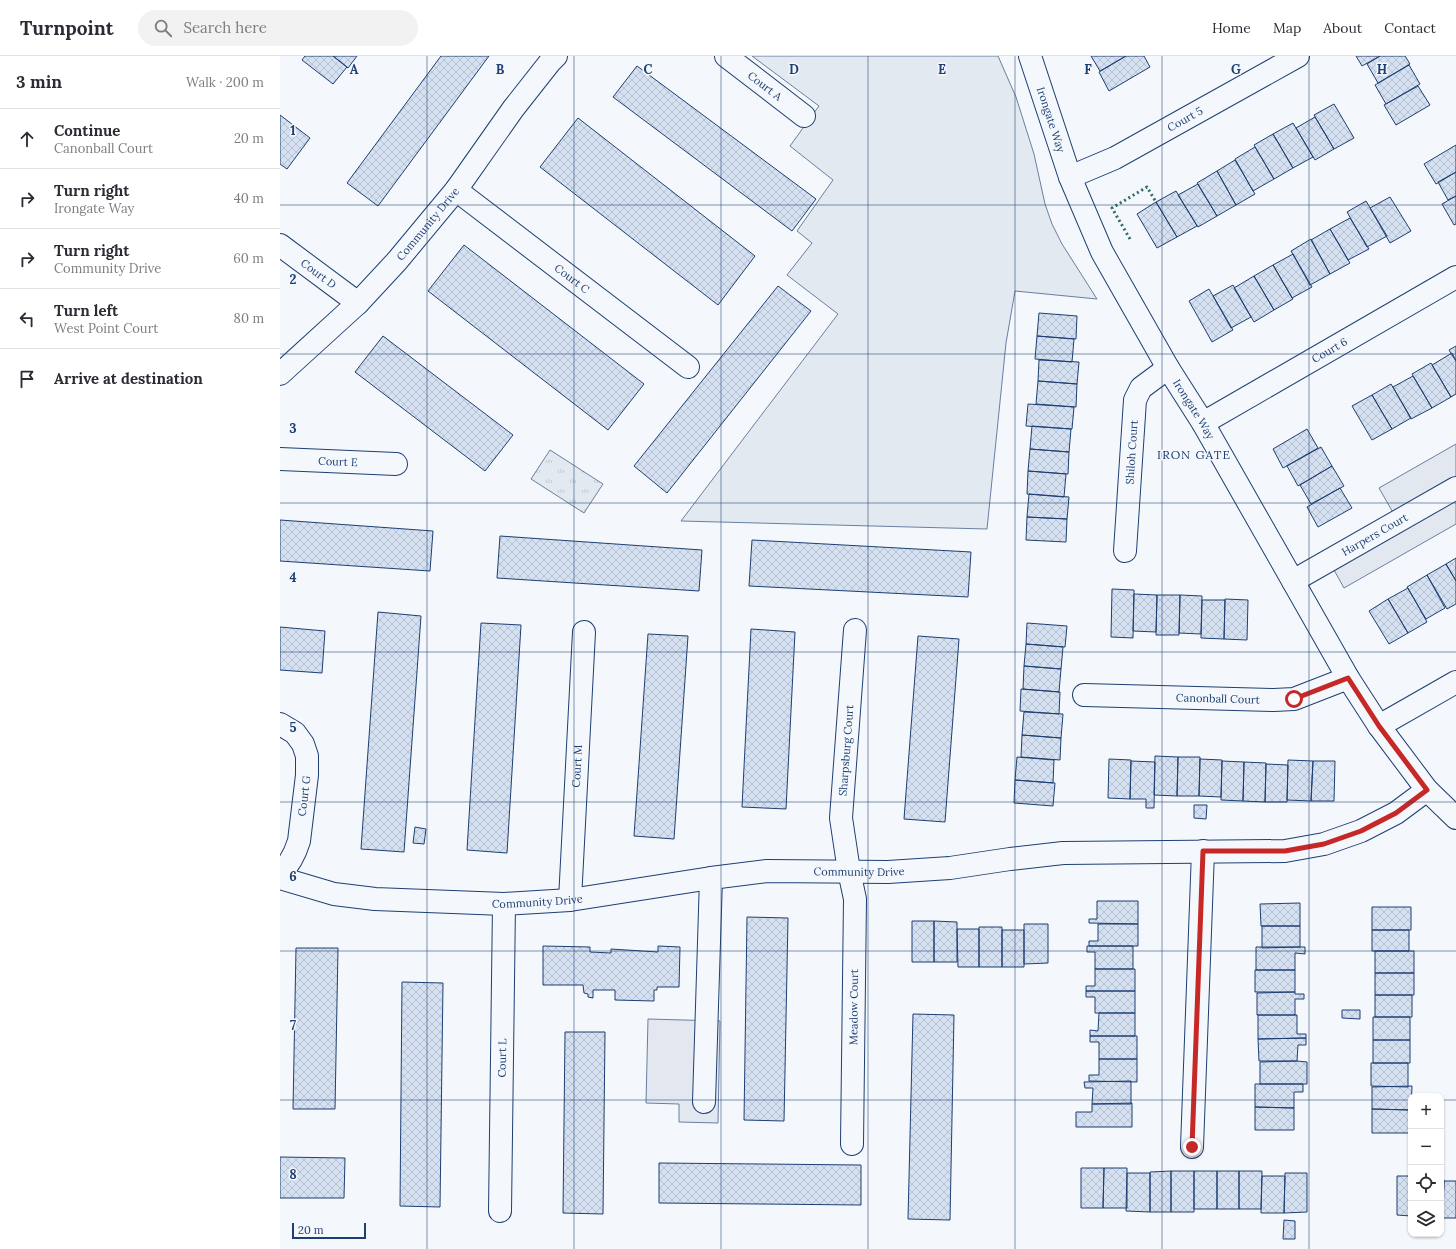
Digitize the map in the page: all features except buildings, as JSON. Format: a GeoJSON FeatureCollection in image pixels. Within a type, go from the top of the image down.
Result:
{"type":"FeatureCollection","features":[{"type":"Feature","properties":{"kind":"street","name":"Community Drive"},"geometry":{"type":"LineString","coordinates":[[280,374],[358,303],[397,261],[456,190],[513,109],[556,56]]}},
{"type":"Feature","properties":{"kind":"street","name":"Court A"},"geometry":{"type":"LineString","coordinates":[[726,56],[804,116]]}},
{"type":"Feature","properties":{"kind":"street","name":"Irongate Way"},"geometry":{"type":"LineString","coordinates":[[1030,56],[1070,176],[1102,252],[1168,368],[1203,423],[1348,678],[1379,726],[1427,790],[1456,818]]}},
{"type":"Feature","properties":{"kind":"street","name":"Court 5"},"geometry":{"type":"LineString","coordinates":[[1070,176],[1115,158],[1298,56]]}},
{"type":"Feature","properties":{"kind":"street","name":"Court C"},"geometry":{"type":"LineString","coordinates":[[456,190],[688,367]]}},
{"type":"Feature","properties":{"kind":"street","name":"Court D"},"geometry":{"type":"LineString","coordinates":[[280,245],[358,303]]}},
{"type":"Feature","properties":{"kind":"street","name":"Court 6"},"geometry":{"type":"LineString","coordinates":[[1203,423],[1456,278]]}},
{"type":"Feature","properties":{"kind":"street","name":"Shiloh Court"},"geometry":{"type":"LineString","coordinates":[[1125,551],[1135,400],[1141,388],[1168,368]]}},
{"type":"Feature","properties":{"kind":"street","name":"Court E"},"geometry":{"type":"LineString","coordinates":[[280,459],[396,464]]}},
{"type":"Feature","properties":{"kind":"street","name":"Harpers Court"},"geometry":{"type":"LineString","coordinates":[[1293,581],[1456,488]]}},
{"type":"Feature","properties":{"kind":"street","name":"Sharpsburg Court"},"geometry":{"type":"LineString","coordinates":[[849,871],[841,818],[855,630]]}},
{"type":"Feature","properties":{"kind":"street","name":"Court M"},"geometry":{"type":"LineString","coordinates":[[570,900],[584,632]]}},
{"type":"Feature","properties":{"kind":"street","name":"Canonball Court"},"geometry":{"type":"LineString","coordinates":[[1084,695],[1274,700],[1294,699],[1348,678]]}},
{"type":"Feature","properties":{"kind":"street"},"geometry":{"type":"LineString","coordinates":[[1379,726],[1456,682]]}},
{"type":"Feature","properties":{"kind":"street","name":"Court G"},"geometry":{"type":"LineString","coordinates":[[280,724],[295,733],[307,756],[307,769],[299,841],[292,858],[280,874]]}},
{"type":"Feature","properties":{"kind":"street","name":"Community Drive"},"geometry":{"type":"LineString","coordinates":[[280,878],[334,894],[376,900],[504,904],[570,900],[711,878],[767,871],[888,872],[950,868],[1063,853],[1285,851],[1324,844],[1361,831],[1396,813],[1427,790]]}},
{"type":"Feature","properties":{"kind":"street"},"geometry":{"type":"LineString","coordinates":[[1192,1147],[1203,851]]}},
{"type":"Feature","properties":{"kind":"street","name":"Meadow Court"},"geometry":{"type":"LineString","coordinates":[[849,871],[855,899],[852,1144]]}},
{"type":"Feature","properties":{"kind":"street"},"geometry":{"type":"LineString","coordinates":[[704,1102],[711,878]]}},
{"type":"Feature","properties":{"kind":"street","name":"Court L"},"geometry":{"type":"LineString","coordinates":[[500,1211],[504,904]]}},
{"type":"Feature","properties":{"kind":"green space"},"geometry":{"type":"Polygon","coordinates":[[[752,56],[998,56],[1016,97],[1034,154],[1045,204],[1052,224],[1062,244],[1097,299],[1015,291],[1006,343],[987,529],[681,521],[838,314],[787,275],[812,243],[797,231],[833,180],[790,146],[819,106],[752,56]]]}},
{"type":"Feature","properties":{"kind":"green space"},"geometry":{"type":"Polygon","coordinates":[[[550,450],[603,484],[584,513],[531,479],[550,450]]]}},
{"type":"Feature","properties":{"kind":"shaded area"},"geometry":{"type":"Polygon","coordinates":[[[1456,444],[1456,524],[1344,588],[1334,570],[1403,530],[1379,488],[1456,444]]]}},
{"type":"Feature","properties":{"kind":"shaded area"},"geometry":{"type":"Polygon","coordinates":[[[648,1019],[720,1021],[718,1123],[679,1122],[679,1104],[646,1103],[648,1019]]]}},
{"type":"Feature","properties":{"kind":"hedge"},"geometry":{"type":"LineString","coordinates":[[1130,239],[1112,208],[1147,187],[1156,202]]}},
{"type":"Feature","properties":{"kind":"district","name":"IRON GATE"},"geometry":{"type":"Point","coordinates":[1194,455]}},
{"type":"Feature","properties":{"kind":"route"},"geometry":{"type":"LineString","coordinates":[[1192,1147],[1203,851],[1285,851],[1324,844],[1361,831],[1396,813],[1427,790],[1379,726],[1348,678],[1294,699]]}}]}
